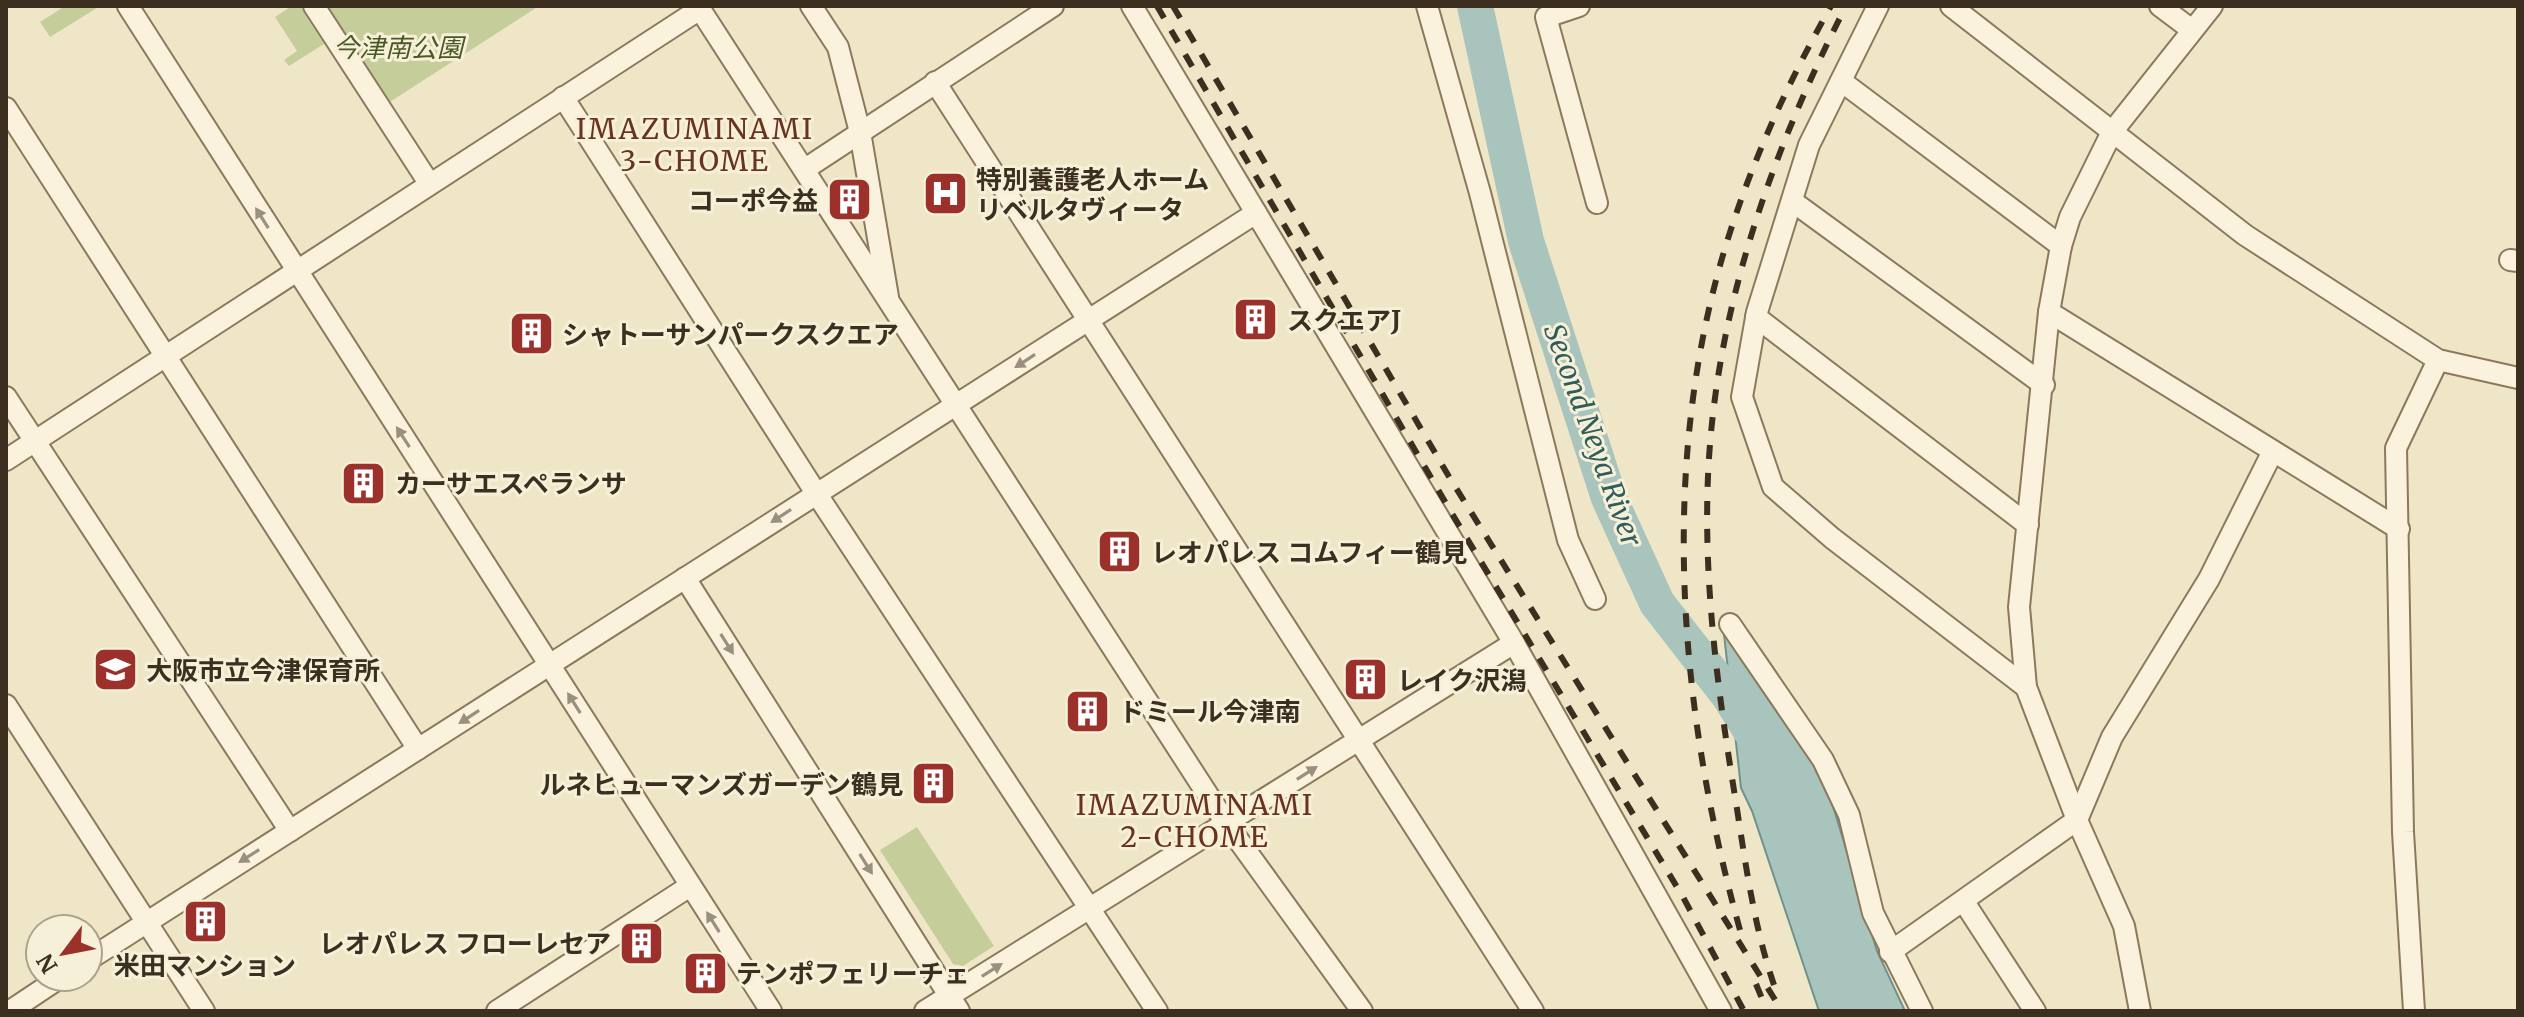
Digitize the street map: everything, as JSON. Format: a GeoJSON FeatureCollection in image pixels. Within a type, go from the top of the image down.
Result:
{"type":"FeatureCollection","features":[{"type":"Feature","properties":{"kind":"street"},"geometry":{"type":"LineString","coordinates":[[128,6],[771,1011]]}},
{"type":"Feature","properties":{"kind":"street"},"geometry":{"type":"LineString","coordinates":[[314,6],[429,183]]}},
{"type":"Feature","properties":{"kind":"street"},"geometry":{"type":"LineString","coordinates":[[811,6],[838,47],[860,132],[890,305]]}},
{"type":"Feature","properties":{"kind":"street"},"geometry":{"type":"LineString","coordinates":[[805,169],[1053,6]]}},
{"type":"Feature","properties":{"kind":"street"},"geometry":{"type":"LineString","coordinates":[[1132,6],[1514,643],[1721,1011]]}},
{"type":"Feature","properties":{"kind":"street"},"geometry":{"type":"LineString","coordinates":[[1427,6],[1480,193],[1568,540],[1595,599]]}},
{"type":"Feature","properties":{"kind":"street"},"geometry":{"type":"LineString","coordinates":[[1579,6],[1546,17],[1597,203]]}},
{"type":"Feature","properties":{"kind":"street"},"geometry":{"type":"LineString","coordinates":[[1878,6],[1809,145],[1756,317],[1742,397],[1773,487],[1832,538],[2026,687]]}},
{"type":"Feature","properties":{"kind":"street"},"geometry":{"type":"LineString","coordinates":[[1951,6],[2245,235],[2438,360],[2518,378]]}},
{"type":"Feature","properties":{"kind":"street"},"geometry":{"type":"LineString","coordinates":[[2160,6],[2192,30]]}},
{"type":"Feature","properties":{"kind":"street"},"geometry":{"type":"LineString","coordinates":[[2140,1011],[2124,926],[2077,820],[2026,687],[2019,607],[2044,385],[2049,312],[2061,246],[2070,217],[2112,132],[2212,6]]}},
{"type":"Feature","properties":{"kind":"street"},"geometry":{"type":"LineString","coordinates":[[6,460],[699,7],[1226,823],[1362,1011]]}},
{"type":"Feature","properties":{"kind":"street"},"geometry":{"type":"LineString","coordinates":[[1841,81],[2061,246]]}},
{"type":"Feature","properties":{"kind":"street"},"geometry":{"type":"LineString","coordinates":[[935,82],[1533,1011]]}},
{"type":"Feature","properties":{"kind":"street"},"geometry":{"type":"LineString","coordinates":[[563,97],[816,493],[1157,1011]]}},
{"type":"Feature","properties":{"kind":"street"},"geometry":{"type":"LineString","coordinates":[[6,108],[418,749]]}},
{"type":"Feature","properties":{"kind":"street"},"geometry":{"type":"LineString","coordinates":[[1792,201],[2044,385]]}},
{"type":"Feature","properties":{"kind":"street"},"geometry":{"type":"LineString","coordinates":[[104,949],[1256,213]]}},
{"type":"Feature","properties":{"kind":"street"},"geometry":{"type":"LineString","coordinates":[[2049,312],[2399,529]]}},
{"type":"Feature","properties":{"kind":"street"},"geometry":{"type":"LineString","coordinates":[[1756,317],[2028,525]]}},
{"type":"Feature","properties":{"kind":"street"},"geometry":{"type":"LineString","coordinates":[[2414,1011],[2403,832],[2396,448],[2438,360]]}},
{"type":"Feature","properties":{"kind":"street"},"geometry":{"type":"LineString","coordinates":[[6,397],[290,831]]}},
{"type":"Feature","properties":{"kind":"street"},"geometry":{"type":"LineString","coordinates":[[1890,952],[2077,820],[2112,737],[2209,579],[2272,453]]}},
{"type":"Feature","properties":{"kind":"street"},"geometry":{"type":"LineString","coordinates":[[685,578],[955,1004]]}},
{"type":"Feature","properties":{"kind":"street"},"geometry":{"type":"LineString","coordinates":[[1730,624],[1823,760],[1849,815],[1873,913],[1922,1011]]}},
{"type":"Feature","properties":{"kind":"street"},"geometry":{"type":"LineString","coordinates":[[925,1011],[955,1004],[1090,909],[1514,643]]}},
{"type":"Feature","properties":{"kind":"street"},"geometry":{"type":"LineString","coordinates":[[6,705],[204,1011]]}},
{"type":"Feature","properties":{"kind":"street"},"geometry":{"type":"LineString","coordinates":[[497,1011],[690,886]]}},
{"type":"Feature","properties":{"kind":"street"},"geometry":{"type":"LineString","coordinates":[[1964,902],[2035,1011]]}},
{"type":"Feature","properties":{"kind":"street"},"geometry":{"type":"LineString","coordinates":[[9,1007],[33,993]]}},
{"type":"Feature","properties":{"kind":"green space"},"geometry":{"type":"Polygon","coordinates":[[[65,6],[100,6],[50,37],[40,22],[65,6]]]}},
{"type":"Feature","properties":{"kind":"green space"},"geometry":{"type":"Polygon","coordinates":[[[292,6],[300,6],[324,44],[289,66],[284,60],[297,51],[275,17],[292,6]]]}},
{"type":"Feature","properties":{"kind":"green space","name":"今津南公園"},"geometry":{"type":"Polygon","coordinates":[[[322,6],[539,6],[385,105],[322,6]]]}},
{"type":"Feature","properties":{"kind":"green space"},"geometry":{"type":"Polygon","coordinates":[[[917,827],[994,946],[963,966],[953,964],[880,850],[917,827]]]}},
{"type":"Feature","properties":{"kind":"water"},"geometry":{"type":"Polygon","coordinates":[[[1723,625],[1809,751],[1833,806],[1877,951],[1905,1011],[1819,1011],[1752,811],[1741,788],[1723,625]]]}},
{"type":"Feature","properties":{"kind":"waterway","name":"Second Neya River"},"geometry":{"type":"LineString","coordinates":[[1475,6],[1526,241],[1609,498],[1657,603],[1730,697],[1756,739]]}},
{"type":"Feature","properties":{"kind":"railway"},"geometry":{"type":"LineString","coordinates":[[1157,6],[1451,512],[1683,897],[1744,1011]]}},
{"type":"Feature","properties":{"kind":"railway"},"geometry":{"type":"LineString","coordinates":[[1173,6],[1451,480],[1782,1011]]}},
{"type":"Feature","properties":{"kind":"railway"},"geometry":{"type":"LineString","coordinates":[[1740,930],[1718,844],[1690,668],[1684,578],[1685,489],[1693,400],[1708,312],[1732,226],[1776,114],[1831,6]]}},
{"type":"Feature","properties":{"kind":"railway"},"geometry":{"type":"LineString","coordinates":[[1774,985],[1749,886],[1720,695],[1710,604],[1708,468],[1719,369],[1744,261],[1760,208],[1799,105],[1846,6]]}},
{"type":"Feature","properties":{"kind":"railway"},"geometry":{"type":"LineString","coordinates":[[1756,984],[1767,1011]]}},
{"type":"Feature","properties":{"kind":"place","name":"特別養護老人ホーム リベルタヴィータ"},"geometry":{"type":"Point","coordinates":[945,194]}},
{"type":"Feature","properties":{"kind":"place","name":"コーポ今益"},"geometry":{"type":"Point","coordinates":[849,200]}},
{"type":"Feature","properties":{"kind":"place","name":"スクエアJ"},"geometry":{"type":"Point","coordinates":[1256,320]}},
{"type":"Feature","properties":{"kind":"place","name":"シャトーサンパークスクエア"},"geometry":{"type":"Point","coordinates":[531,334]}},
{"type":"Feature","properties":{"kind":"place","name":"カーサエスペランサ"},"geometry":{"type":"Point","coordinates":[364,483]}},
{"type":"Feature","properties":{"kind":"place","name":"レオパレス コムフィー鶴見"},"geometry":{"type":"Point","coordinates":[1120,552]}},
{"type":"Feature","properties":{"kind":"place","name":"大阪市立今津保育所"},"geometry":{"type":"Point","coordinates":[115,670]}},
{"type":"Feature","properties":{"kind":"place","name":"レイク沢潟"},"geometry":{"type":"Point","coordinates":[1366,680]}},
{"type":"Feature","properties":{"kind":"place","name":"ドミール今津南"},"geometry":{"type":"Point","coordinates":[1088,711]}},
{"type":"Feature","properties":{"kind":"place","name":"ルネヒューマンズガーデン鶴見"},"geometry":{"type":"Point","coordinates":[934,784]}},
{"type":"Feature","properties":{"kind":"place","name":"米田マンション"},"geometry":{"type":"Point","coordinates":[205,922]}},
{"type":"Feature","properties":{"kind":"place","name":"レオパレス フローレセア"},"geometry":{"type":"Point","coordinates":[642,943]}},
{"type":"Feature","properties":{"kind":"place","name":"テンポフェリーチェ"},"geometry":{"type":"Point","coordinates":[705,973]}},
{"type":"Feature","properties":{"kind":"district","name":"IMAZUMINAMI 3-CHOME"},"geometry":{"type":"Point","coordinates":[695,145]}},
{"type":"Feature","properties":{"kind":"district","name":"IMAZUMINAMI 2-CHOME"},"geometry":{"type":"Point","coordinates":[1195,821]}}]}
